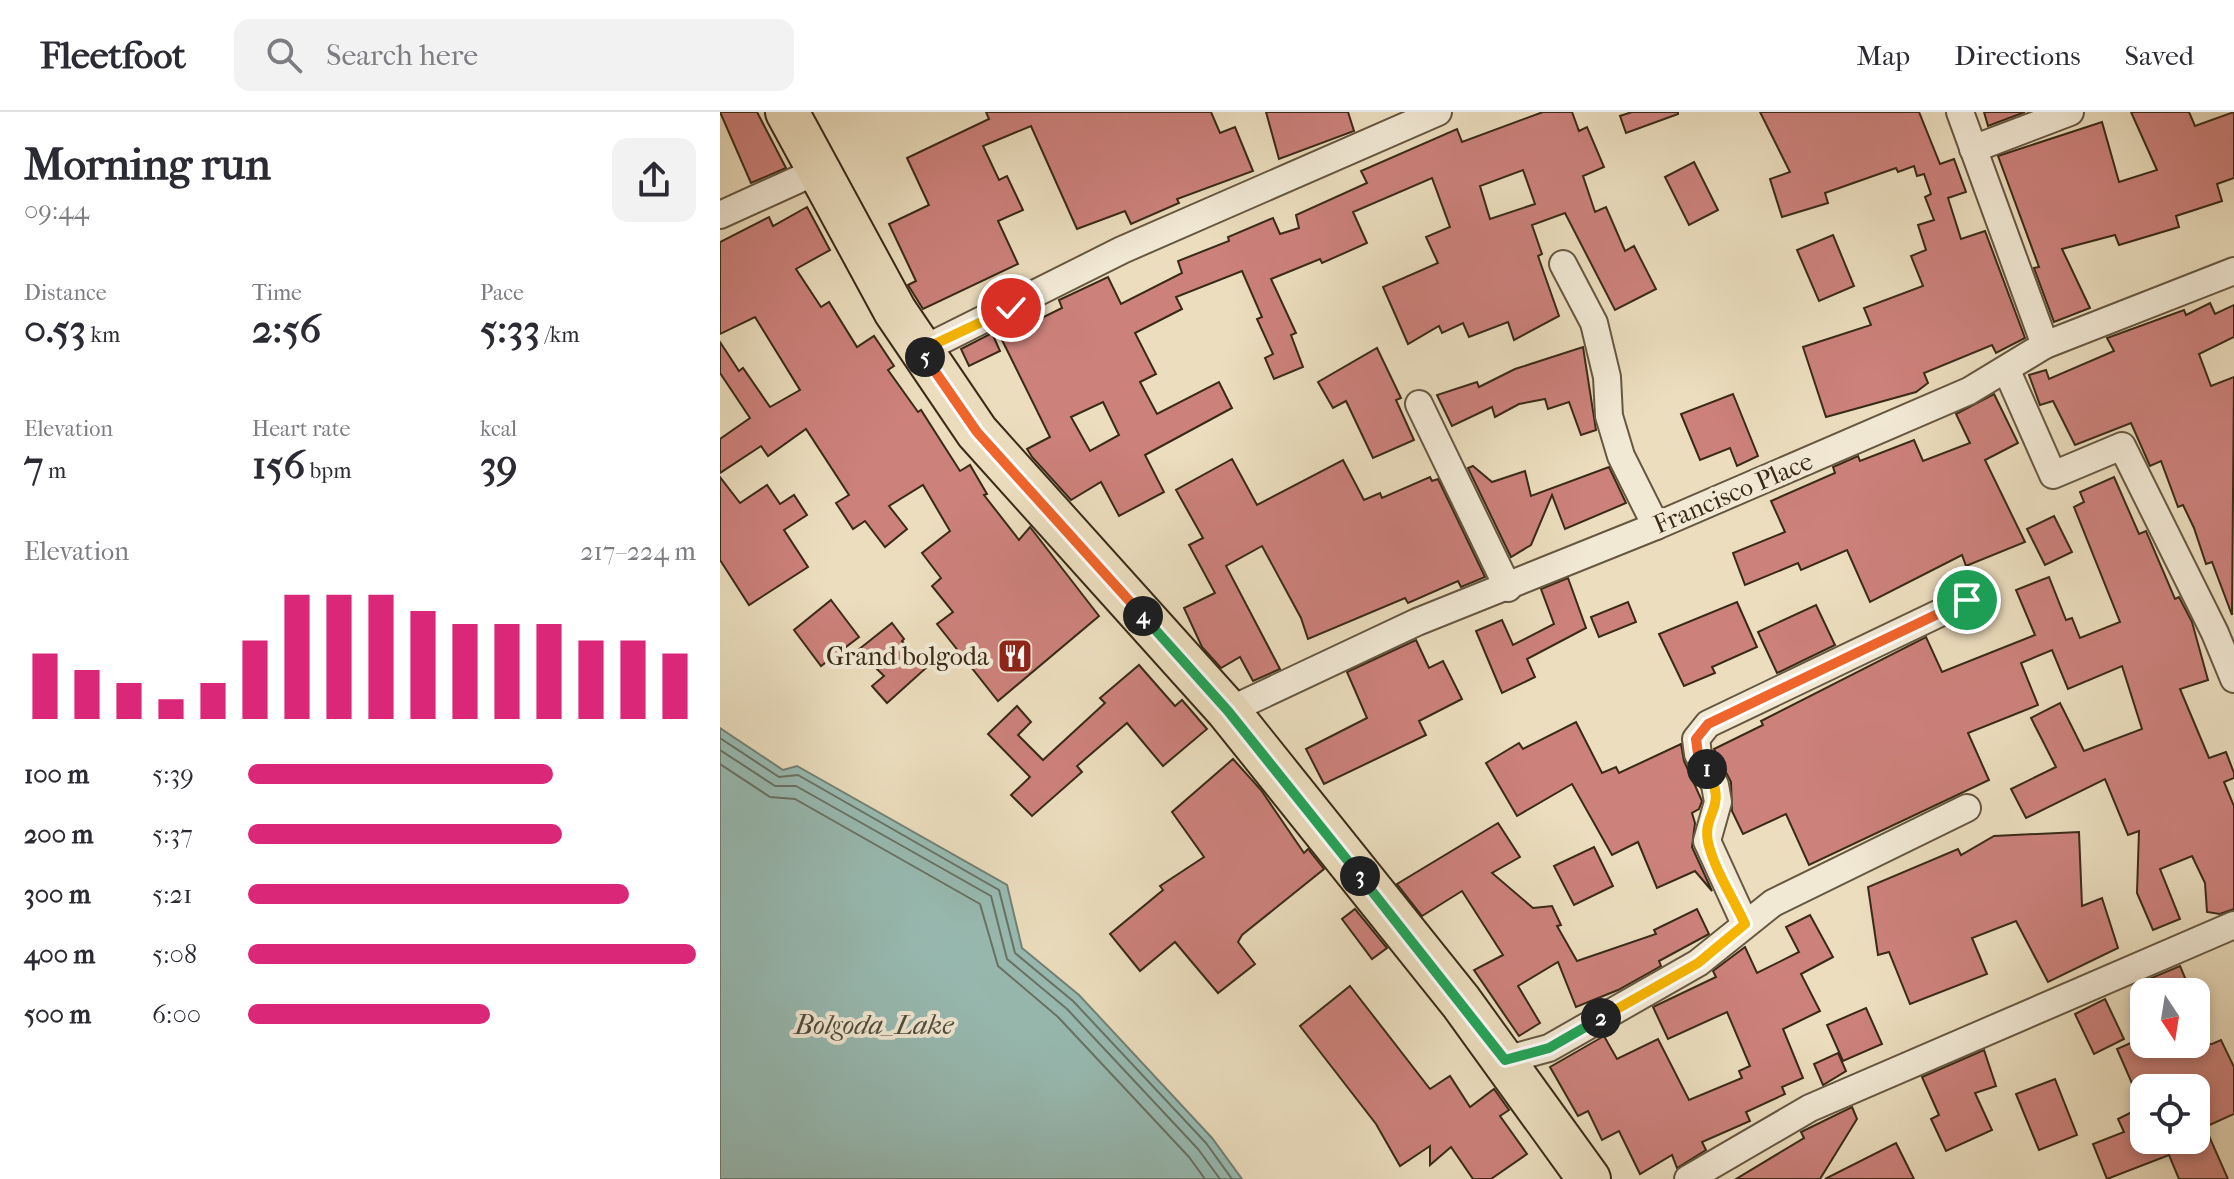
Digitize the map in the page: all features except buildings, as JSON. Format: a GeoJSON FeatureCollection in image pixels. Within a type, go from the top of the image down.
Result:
{"type":"FeatureCollection","features":[{"type":"Feature","properties":{"kind":"main road"},"geometry":{"type":"LineString","coordinates":[[787,112],[817,171],[920,351],[977,432],[1228,711],[1505,1060],[1589,1179]]}},
{"type":"Feature","properties":{"kind":"street"},"geometry":{"type":"LineString","coordinates":[[920,351],[1122,250],[1438,112]]}},
{"type":"Feature","properties":{"kind":"street"},"geometry":{"type":"LineString","coordinates":[[1960,112],[2045,345]]}},
{"type":"Feature","properties":{"kind":"street"},"geometry":{"type":"LineString","coordinates":[[1973,149],[2070,112]]}},
{"type":"Feature","properties":{"kind":"street"},"geometry":{"type":"LineString","coordinates":[[720,215],[817,171]]}},
{"type":"Feature","properties":{"kind":"street"},"geometry":{"type":"LineString","coordinates":[[1563,264],[1594,323],[1607,377],[1609,416],[1621,456],[1656,526]]}},
{"type":"Feature","properties":{"kind":"street","name":"Francisco Place"},"geometry":{"type":"LineString","coordinates":[[1228,711],[1417,622],[1508,588],[1969,391],[2007,371],[2045,345],[2234,271]]}},
{"type":"Feature","properties":{"kind":"street"},"geometry":{"type":"LineString","coordinates":[[2007,371],[2053,475],[2122,446],[2215,633],[2234,679]]}},
{"type":"Feature","properties":{"kind":"street"},"geometry":{"type":"LineString","coordinates":[[1419,404],[1508,588]]}},
{"type":"Feature","properties":{"kind":"street"},"geometry":{"type":"LineString","coordinates":[[1745,924],[1707,841],[1718,802],[1715,785],[1698,754],[1696,739],[1708,724],[1967,600]]}},
{"type":"Feature","properties":{"kind":"street"},"geometry":{"type":"LineString","coordinates":[[1505,1060],[1549,1048],[1698,963],[1773,903],[1967,808]]}},
{"type":"Feature","properties":{"kind":"street"},"geometry":{"type":"LineString","coordinates":[[1688,1179],[1810,1108],[2234,925]]}},
{"type":"Feature","properties":{"kind":"water","name":"Bolgoda_Lake"},"geometry":{"type":"Polygon","coordinates":[[[720,728],[783,770],[797,766],[1007,885],[1022,948],[1079,995],[1212,1138],[1242,1179],[720,1179],[720,728]]]}},
{"type":"Feature","properties":{"kind":"place","name":"Grand bolgoda"},"geometry":{"type":"Point","coordinates":[1015,656]}},
{"type":"Feature","properties":{"kind":"route"},"geometry":{"type":"LineString","coordinates":[[1011,308],[920,351],[977,432],[1228,711],[1505,1060],[1549,1048],[1698,963],[1745,924],[1707,841],[1718,802],[1715,785],[1698,754],[1696,739],[1708,724],[1967,600]]}}]}
